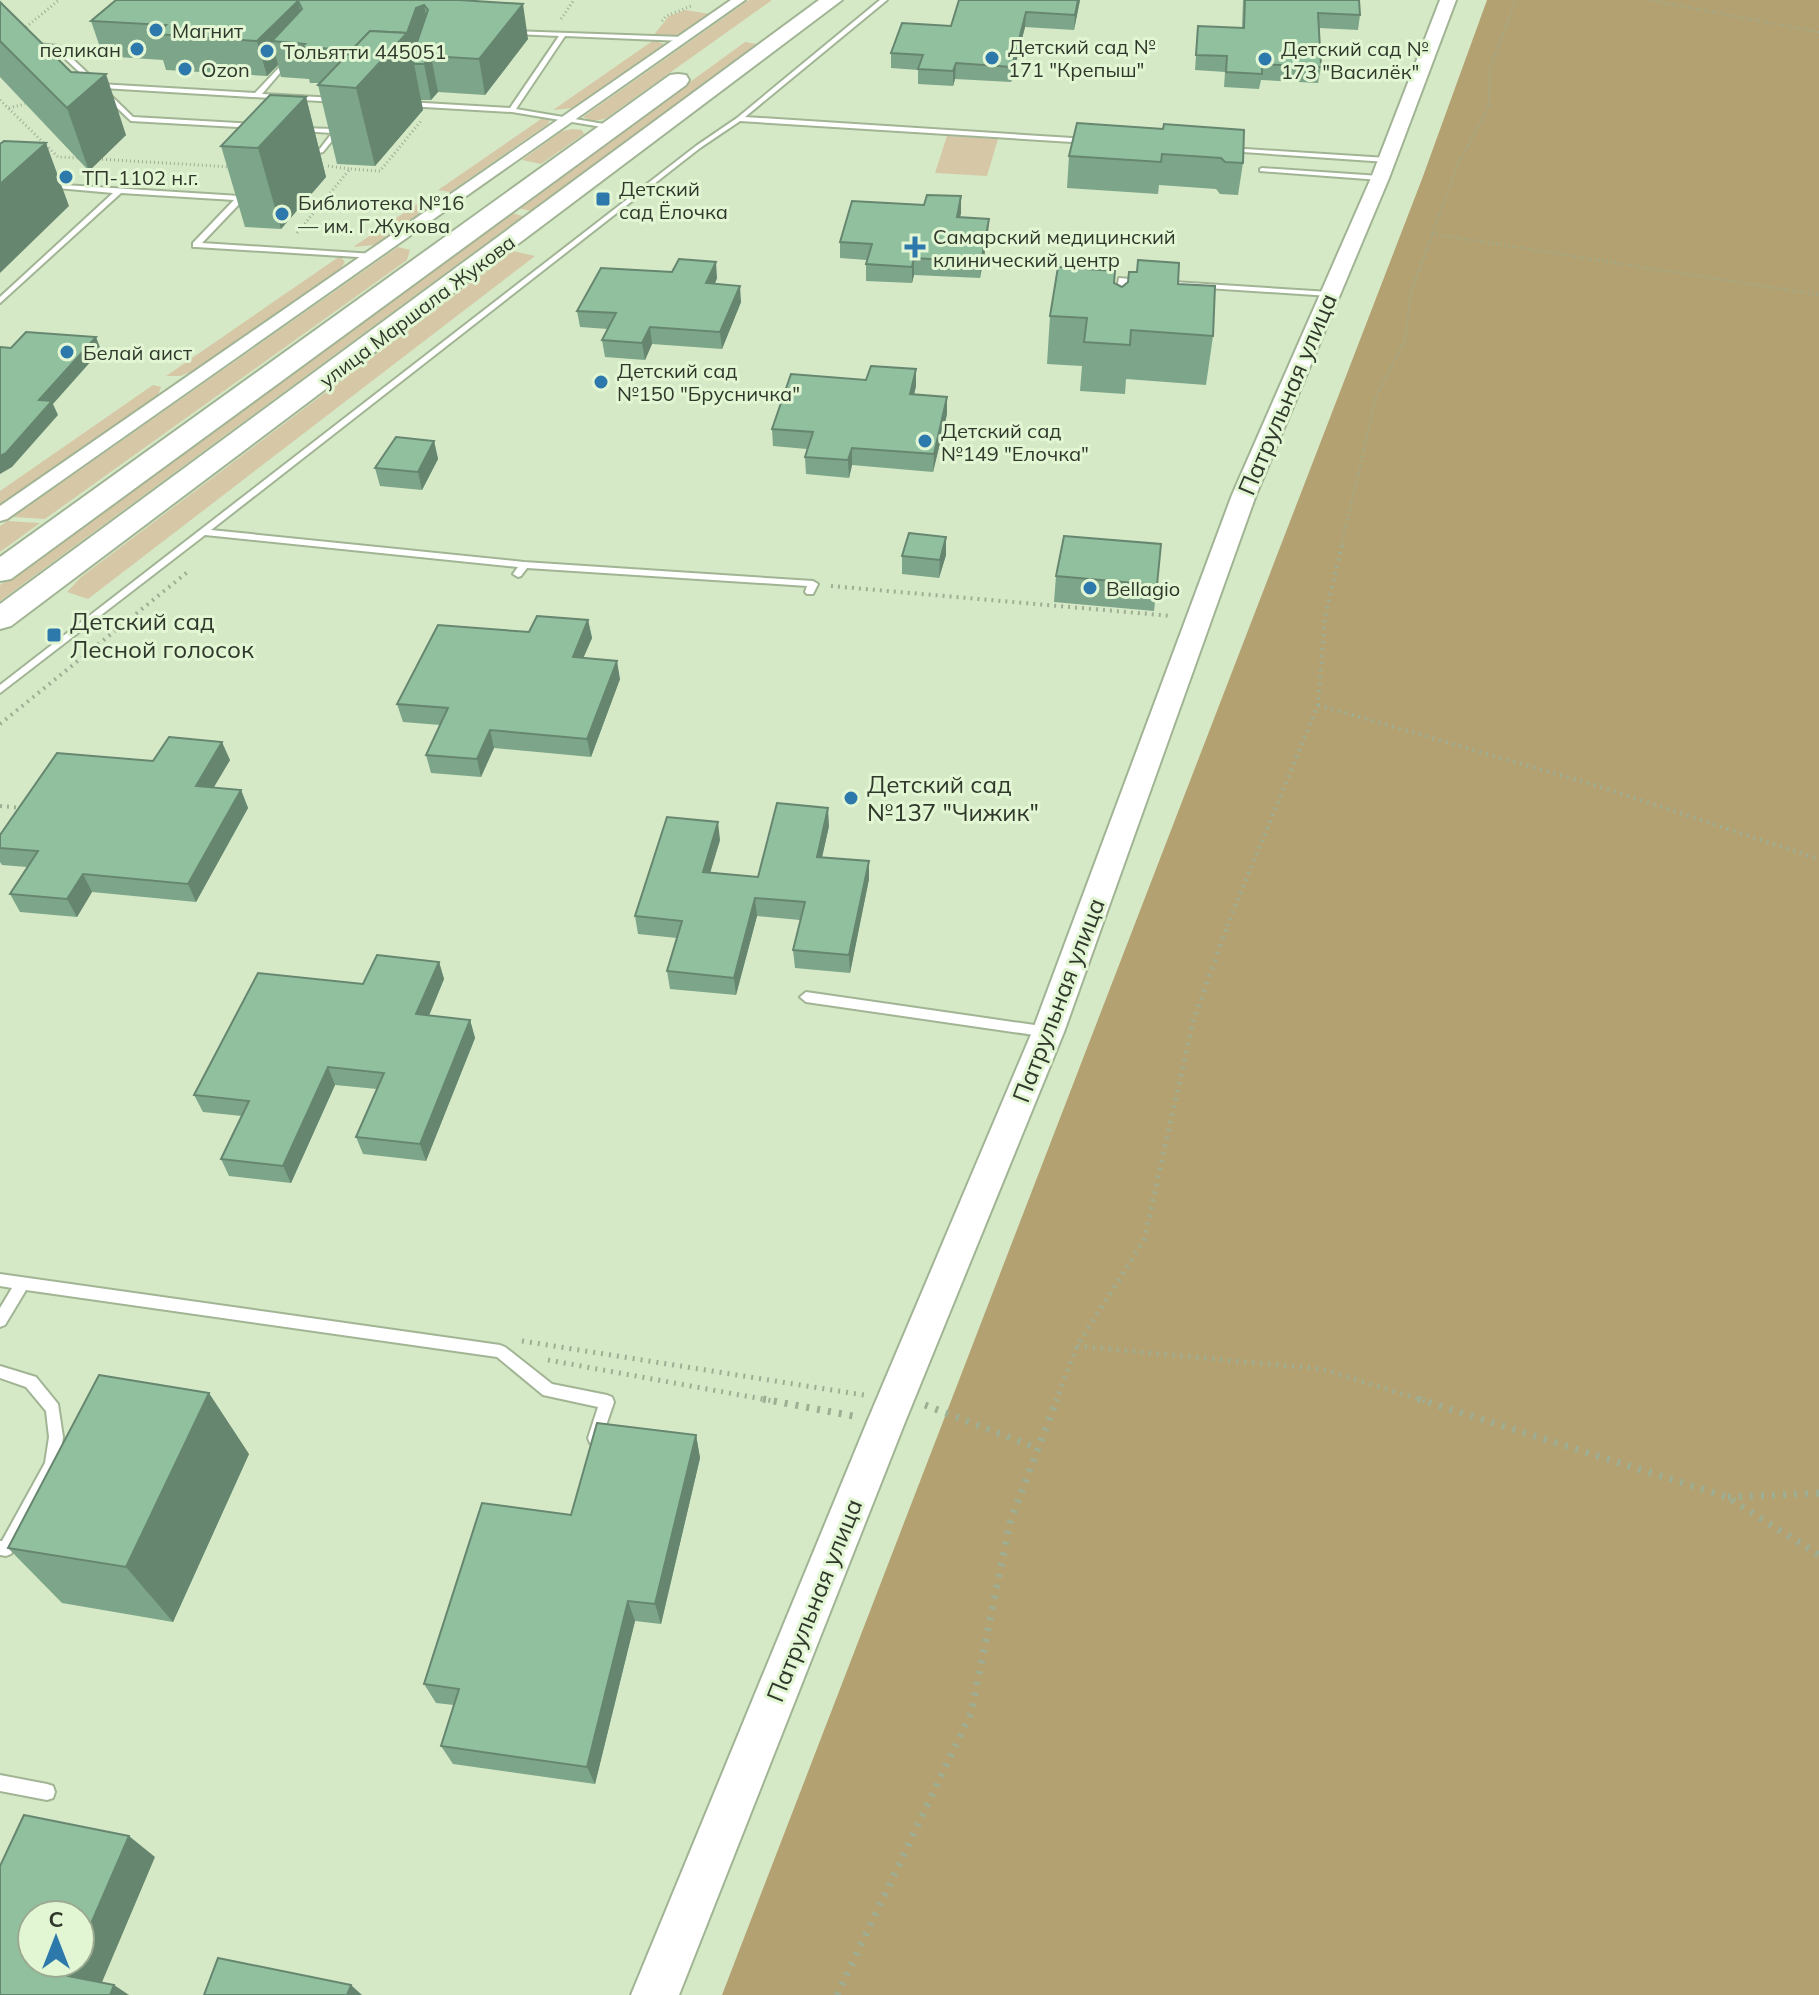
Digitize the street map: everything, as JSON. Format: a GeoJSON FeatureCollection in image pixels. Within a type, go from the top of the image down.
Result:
{"type":"FeatureCollection","features":[{"type":"Feature","properties":{"kind":"main road","name":"улица Маршала Жукова"},"geometry":{"type":"LineString","coordinates":[[0,619],[764,40],[832,0]]}},
{"type":"Feature","properties":{"kind":"main road","name":"улица Маршала Жукова"},"geometry":{"type":"LineString","coordinates":[[0,572],[701,63]]}},
{"type":"Feature","properties":{"kind":"street"},"geometry":{"type":"LineString","coordinates":[[0,515],[739,0]]}},
{"type":"Feature","properties":{"kind":"street","name":"Патрульная улица"},"geometry":{"type":"LineString","coordinates":[[655,1995],[886,1422],[1048,1032],[1244,495],[1383,169],[1448,0]]}},
{"type":"Feature","properties":{"kind":"lane"},"geometry":{"type":"LineString","coordinates":[[0,690],[698,147],[739,119],[884,0]]}},
{"type":"Feature","properties":{"kind":"lane"},"geometry":{"type":"LineString","coordinates":[[501,31],[683,39]]}},
{"type":"Feature","properties":{"kind":"lane"},"geometry":{"type":"LineString","coordinates":[[512,110],[563,34]]}},
{"type":"Feature","properties":{"kind":"lane"},"geometry":{"type":"LineString","coordinates":[[3,43],[57,47],[131,119],[258,127]]}},
{"type":"Feature","properties":{"kind":"lane"},"geometry":{"type":"LineString","coordinates":[[256,96],[296,52]]}},
{"type":"Feature","properties":{"kind":"lane"},"geometry":{"type":"LineString","coordinates":[[99,86],[346,101]]}},
{"type":"Feature","properties":{"kind":"lane"},"geometry":{"type":"LineString","coordinates":[[410,92],[400,104],[512,110],[614,127]]}},
{"type":"Feature","properties":{"kind":"lane"},"geometry":{"type":"LineString","coordinates":[[739,119],[1090,142]]}},
{"type":"Feature","properties":{"kind":"lane"},"geometry":{"type":"LineString","coordinates":[[294,159],[321,151],[345,121]]}},
{"type":"Feature","properties":{"kind":"lane"},"geometry":{"type":"LineString","coordinates":[[289,128],[337,131]]}},
{"type":"Feature","properties":{"kind":"lane"},"geometry":{"type":"LineString","coordinates":[[1215,149],[1383,169]]}},
{"type":"Feature","properties":{"kind":"lane"},"geometry":{"type":"LineString","coordinates":[[1262,170],[1383,169]]}},
{"type":"Feature","properties":{"kind":"lane"},"geometry":{"type":"LineString","coordinates":[[35,185],[240,198]]}},
{"type":"Feature","properties":{"kind":"lane"},"geometry":{"type":"LineString","coordinates":[[248,188],[196,245],[374,256]]}},
{"type":"Feature","properties":{"kind":"lane"},"geometry":{"type":"LineString","coordinates":[[0,301],[119,191]]}},
{"type":"Feature","properties":{"kind":"lane"},"geometry":{"type":"LineString","coordinates":[[1117,317],[1122,280],[1330,294]]}},
{"type":"Feature","properties":{"kind":"lane"},"geometry":{"type":"LineString","coordinates":[[202,532],[521,569],[812,588]]}},
{"type":"Feature","properties":{"kind":"lane"},"geometry":{"type":"LineString","coordinates":[[806,997],[1048,1032]]}},
{"type":"Feature","properties":{"kind":"lane"},"geometry":{"type":"LineString","coordinates":[[0,1280],[500,1351],[548,1390],[607,1402],[593,1447]]}},
{"type":"Feature","properties":{"kind":"lane"},"geometry":{"type":"LineString","coordinates":[[0,1321],[22,1283]]}},
{"type":"Feature","properties":{"kind":"lane"},"geometry":{"type":"LineString","coordinates":[[0,1372],[31,1382],[53,1409],[56,1437],[52,1464],[6,1549],[0,1548]]}},
{"type":"Feature","properties":{"kind":"lane"},"geometry":{"type":"LineString","coordinates":[[0,1783],[47,1792]]}},
{"type":"Feature","properties":{"kind":"path"},"geometry":{"type":"LineString","coordinates":[[3,43],[59,0]]}},
{"type":"Feature","properties":{"kind":"path"},"geometry":{"type":"LineString","coordinates":[[555,28],[574,0]]}},
{"type":"Feature","properties":{"kind":"path"},"geometry":{"type":"LineString","coordinates":[[837,1995],[971,1713],[1010,1522],[1077,1346],[1144,1240],[1193,1022],[1229,921],[1318,705],[1325,617],[1376,397],[1405,340],[1411,292],[1458,164],[1489,106],[1490,68],[1516,0]]}},
{"type":"Feature","properties":{"kind":"path"},"geometry":{"type":"LineString","coordinates":[[1649,0],[1819,32]]}},
{"type":"Feature","properties":{"kind":"path"},"geometry":{"type":"LineString","coordinates":[[0,100],[58,157],[232,167]]}},
{"type":"Feature","properties":{"kind":"path"},"geometry":{"type":"LineString","coordinates":[[8,108],[25,104]]}},
{"type":"Feature","properties":{"kind":"path"},"geometry":{"type":"LineString","coordinates":[[315,166],[380,171],[430,110]]}},
{"type":"Feature","properties":{"kind":"path"},"geometry":{"type":"LineString","coordinates":[[328,166],[336,157]]}},
{"type":"Feature","properties":{"kind":"path"},"geometry":{"type":"LineString","coordinates":[[290,241],[350,169]]}},
{"type":"Feature","properties":{"kind":"path"},"geometry":{"type":"LineString","coordinates":[[1433,234],[1819,295]]}},
{"type":"Feature","properties":{"kind":"path"},"geometry":{"type":"LineString","coordinates":[[0,724],[232,535]]}},
{"type":"Feature","properties":{"kind":"path"},"geometry":{"type":"LineString","coordinates":[[812,588],[1164,614],[1198,621]]}},
{"type":"Feature","properties":{"kind":"path"},"geometry":{"type":"LineString","coordinates":[[1318,705],[1598,786],[1819,859]]}},
{"type":"Feature","properties":{"kind":"path"},"geometry":{"type":"LineString","coordinates":[[0,806],[26,808]]}},
{"type":"Feature","properties":{"kind":"path"},"geometry":{"type":"LineString","coordinates":[[1077,1346],[1322,1369],[1727,1497],[1819,1555]]}},
{"type":"Feature","properties":{"kind":"path"},"geometry":{"type":"LineString","coordinates":[[500,1351],[886,1422]]}},
{"type":"Feature","properties":{"kind":"path"},"geometry":{"type":"LineString","coordinates":[[923,1404],[1037,1448]]}},
{"type":"Feature","properties":{"kind":"path"},"geometry":{"type":"LineString","coordinates":[[1727,1497],[1819,1493]]}},
{"type":"Feature","properties":{"kind":"shaded area"},"geometry":{"type":"Polygon","coordinates":[[[749,0],[772,0],[605,119],[592,121],[583,117],[749,0]]]}},
{"type":"Feature","properties":{"kind":"shaded area"},"geometry":{"type":"Polygon","coordinates":[[[1487,0],[1819,0],[1819,1995],[722,1995],[1422,179],[1487,0]]]}},
{"type":"Feature","properties":{"kind":"shaded area"},"geometry":{"type":"Polygon","coordinates":[[[685,10],[710,14],[677,36],[653,36],[669,16],[685,10]]]}},
{"type":"Feature","properties":{"kind":"shaded area"},"geometry":{"type":"Polygon","coordinates":[[[654,40],[664,44],[574,108],[553,110],[654,40]]]}},
{"type":"Feature","properties":{"kind":"shaded area"},"geometry":{"type":"Polygon","coordinates":[[[745,42],[757,44],[531,211],[517,208],[745,42]]]}},
{"type":"Feature","properties":{"kind":"shaded area"},"geometry":{"type":"Polygon","coordinates":[[[544,117],[550,119],[548,124],[450,192],[438,190],[544,117]]]}},
{"type":"Feature","properties":{"kind":"shaded area"},"geometry":{"type":"Polygon","coordinates":[[[582,130],[584,134],[541,164],[522,160],[562,131],[582,130]]]}},
{"type":"Feature","properties":{"kind":"shaded area"},"geometry":{"type":"Polygon","coordinates":[[[947,136],[998,139],[987,176],[935,173],[947,136]]]}},
{"type":"Feature","properties":{"kind":"shaded area"},"geometry":{"type":"Polygon","coordinates":[[[432,194],[445,197],[374,245],[353,247],[432,194]]]}},
{"type":"Feature","properties":{"kind":"shaded area"},"geometry":{"type":"Polygon","coordinates":[[[511,213],[523,216],[0,601],[0,585],[511,213]]]}},
{"type":"Feature","properties":{"kind":"shaded area"},"geometry":{"type":"Polygon","coordinates":[[[398,247],[410,250],[407,260],[45,519],[13,517],[398,247]]]}},
{"type":"Feature","properties":{"kind":"shaded area"},"geometry":{"type":"Polygon","coordinates":[[[513,251],[535,256],[88,599],[67,592],[81,577],[513,251]]]}},
{"type":"Feature","properties":{"kind":"shaded area"},"geometry":{"type":"Polygon","coordinates":[[[340,256],[345,262],[340,269],[193,371],[180,376],[166,376],[340,256]]]}},
{"type":"Feature","properties":{"kind":"shaded area"},"geometry":{"type":"Polygon","coordinates":[[[153,385],[161,387],[158,395],[0,505],[0,491],[153,385]]]}},
{"type":"Feature","properties":{"kind":"shaded area"},"geometry":{"type":"Polygon","coordinates":[[[7,521],[40,523],[0,552],[0,526],[7,521]]]}},
{"type":"Feature","properties":{"kind":"building"},"geometry":{"type":"Polygon","coordinates":[[[116,0],[459,0],[523,4],[479,59],[431,56],[424,64],[414,64],[411,53],[428,10],[424,5],[416,8],[407,33],[370,31],[352,50],[301,47],[305,44],[272,41],[302,9],[298,1],[257,41],[155,34],[166,25],[91,21],[116,0]]]}},
{"type":"Feature","properties":{"kind":"building"},"geometry":{"type":"Polygon","coordinates":[[[959,0],[1078,0],[1075,15],[1026,12],[1012,67],[956,63],[953,71],[918,69],[923,55],[891,53],[902,23],[951,26],[959,0]]]}},
{"type":"Feature","properties":{"kind":"building"},"geometry":{"type":"Polygon","coordinates":[[[1245,0],[1359,0],[1360,15],[1318,13],[1321,67],[1262,64],[1262,74],[1226,72],[1227,56],[1196,55],[1198,26],[1244,28],[1245,0]]]}},
{"type":"Feature","properties":{"kind":"building"},"geometry":{"type":"Polygon","coordinates":[[[0,2],[71,72],[106,74],[67,108],[0,41],[0,2]]]}},
{"type":"Feature","properties":{"kind":"building"},"geometry":{"type":"Polygon","coordinates":[[[370,31],[407,33],[356,88],[318,85],[370,31]]]}},
{"type":"Feature","properties":{"kind":"building"},"geometry":{"type":"Polygon","coordinates":[[[270,95],[306,97],[258,148],[221,146],[270,95]]]}},
{"type":"Feature","properties":{"kind":"building"},"geometry":{"type":"Polygon","coordinates":[[[1077,123],[1163,129],[1164,124],[1244,130],[1243,163],[1225,162],[1221,158],[1162,154],[1161,162],[1069,156],[1077,123]]]}},
{"type":"Feature","properties":{"kind":"building"},"geometry":{"type":"Polygon","coordinates":[[[4,141],[46,143],[0,184],[0,144],[4,141]]]}},
{"type":"Feature","properties":{"kind":"building"},"geometry":{"type":"Polygon","coordinates":[[[927,195],[961,196],[957,217],[989,219],[981,262],[914,258],[912,267],[866,264],[872,244],[840,242],[852,201],[924,205],[927,195]]]}},
{"type":"Feature","properties":{"kind":"building"},"geometry":{"type":"Polygon","coordinates":[[[679,259],[716,262],[706,283],[740,286],[720,332],[650,327],[642,343],[602,340],[616,313],[577,311],[601,268],[672,272],[679,259]]]}},
{"type":"Feature","properties":{"kind":"building"},"geometry":{"type":"Polygon","coordinates":[[[1138,260],[1179,263],[1178,284],[1215,286],[1213,336],[1131,330],[1130,345],[1084,342],[1087,318],[1050,316],[1058,267],[1115,271],[1114,283],[1122,287],[1128,282],[1129,272],[1137,272],[1138,260]]]}},
{"type":"Feature","properties":{"kind":"building"},"geometry":{"type":"Polygon","coordinates":[[[26,332],[96,337],[39,400],[52,401],[0,456],[0,347],[11,348],[26,332]]]}},
{"type":"Feature","properties":{"kind":"building"},"geometry":{"type":"Polygon","coordinates":[[[871,366],[916,369],[910,394],[947,397],[934,454],[852,448],[848,460],[805,457],[813,432],[772,429],[791,374],[866,380],[871,366]]]}},
{"type":"Feature","properties":{"kind":"building"},"geometry":{"type":"Polygon","coordinates":[[[396,437],[434,441],[418,472],[375,468],[396,437]]]}},
{"type":"Feature","properties":{"kind":"building"},"geometry":{"type":"Polygon","coordinates":[[[909,533],[946,537],[940,560],[902,556],[909,533]]]}},
{"type":"Feature","properties":{"kind":"building"},"geometry":{"type":"Polygon","coordinates":[[[1064,536],[1161,544],[1157,585],[1056,576],[1064,536]]]}},
{"type":"Feature","properties":{"kind":"building"},"geometry":{"type":"Polygon","coordinates":[[[537,616],[588,620],[573,657],[617,661],[587,739],[490,730],[477,759],[426,755],[448,708],[397,704],[438,625],[529,632],[537,616]]]}},
{"type":"Feature","properties":{"kind":"building"},"geometry":{"type":"Polygon","coordinates":[[[169,737],[222,742],[196,786],[241,790],[188,884],[83,874],[67,899],[10,894],[38,851],[0,848],[0,835],[57,753],[153,761],[169,737]]]}},
{"type":"Feature","properties":{"kind":"building"},"geometry":{"type":"Polygon","coordinates":[[[777,803],[828,808],[817,857],[869,861],[849,955],[793,950],[805,902],[755,898],[734,978],[667,971],[682,921],[635,916],[667,817],[718,822],[703,872],[758,877],[777,803]]]}},
{"type":"Feature","properties":{"kind":"building"},"geometry":{"type":"Polygon","coordinates":[[[377,955],[439,962],[416,1014],[470,1020],[420,1144],[356,1137],[384,1073],[328,1067],[283,1166],[221,1159],[249,1101],[194,1095],[258,973],[363,984],[377,955]]]}},
{"type":"Feature","properties":{"kind":"building"},"geometry":{"type":"Polygon","coordinates":[[[99,1375],[209,1393],[126,1567],[8,1548],[99,1375]]]}},
{"type":"Feature","properties":{"kind":"building"},"geometry":{"type":"Polygon","coordinates":[[[597,1423],[696,1435],[655,1604],[628,1601],[587,1767],[441,1746],[459,1689],[424,1684],[482,1503],[571,1515],[597,1423]]]}},
{"type":"Feature","properties":{"kind":"building"},"geometry":{"type":"Polygon","coordinates":[[[24,1815],[129,1836],[96,1912],[96,1899],[16,1899],[16,1979],[83,1979],[114,1985],[110,1995],[0,1995],[0,1866],[24,1815]]]}},
{"type":"Feature","properties":{"kind":"building"},"geometry":{"type":"Polygon","coordinates":[[[218,1958],[351,1985],[347,1995],[204,1995],[218,1958]]]}},
{"type":"Feature","properties":{"kind":"place","name":"Магнит"},"geometry":{"type":"Point","coordinates":[156,30]}},
{"type":"Feature","properties":{"kind":"place","name":"пеликан"},"geometry":{"type":"Point","coordinates":[137,49]}},
{"type":"Feature","properties":{"kind":"place","name":"Тольятти 445051"},"geometry":{"type":"Point","coordinates":[267,51]}},
{"type":"Feature","properties":{"kind":"place","name":"Детский сад № 171 \"Крепыш\""},"geometry":{"type":"Point","coordinates":[992,58]}},
{"type":"Feature","properties":{"kind":"place","name":"Детский сад № 173 \"Василёк\""},"geometry":{"type":"Point","coordinates":[1265,59]}},
{"type":"Feature","properties":{"kind":"place","name":"Ozon"},"geometry":{"type":"Point","coordinates":[185,69]}},
{"type":"Feature","properties":{"kind":"place","name":"ТП-1102 н.г."},"geometry":{"type":"Point","coordinates":[66,177]}},
{"type":"Feature","properties":{"kind":"place","name":"Детский сад Ёлочка"},"geometry":{"type":"Point","coordinates":[603,199]}},
{"type":"Feature","properties":{"kind":"place","name":"Библиотека №16 — им. Г.Жукова"},"geometry":{"type":"Point","coordinates":[282,214]}},
{"type":"Feature","properties":{"kind":"place","name":"Самарский медицинский клинический центр"},"geometry":{"type":"Point","coordinates":[915,247]}},
{"type":"Feature","properties":{"kind":"place","name":"Белай аист"},"geometry":{"type":"Point","coordinates":[67,352]}},
{"type":"Feature","properties":{"kind":"place","name":"Детский сад №150 \"Брусничка\""},"geometry":{"type":"Point","coordinates":[601,382]}},
{"type":"Feature","properties":{"kind":"place","name":"Детский сад №149 \"Елочка\""},"geometry":{"type":"Point","coordinates":[925,441]}},
{"type":"Feature","properties":{"kind":"place","name":"Bellagio"},"geometry":{"type":"Point","coordinates":[1090,588]}},
{"type":"Feature","properties":{"kind":"place","name":"Детский сад Лесной голосок"},"geometry":{"type":"Point","coordinates":[54,635]}},
{"type":"Feature","properties":{"kind":"place","name":"Детский сад №137 \"Чижик\""},"geometry":{"type":"Point","coordinates":[851,798]}}]}
